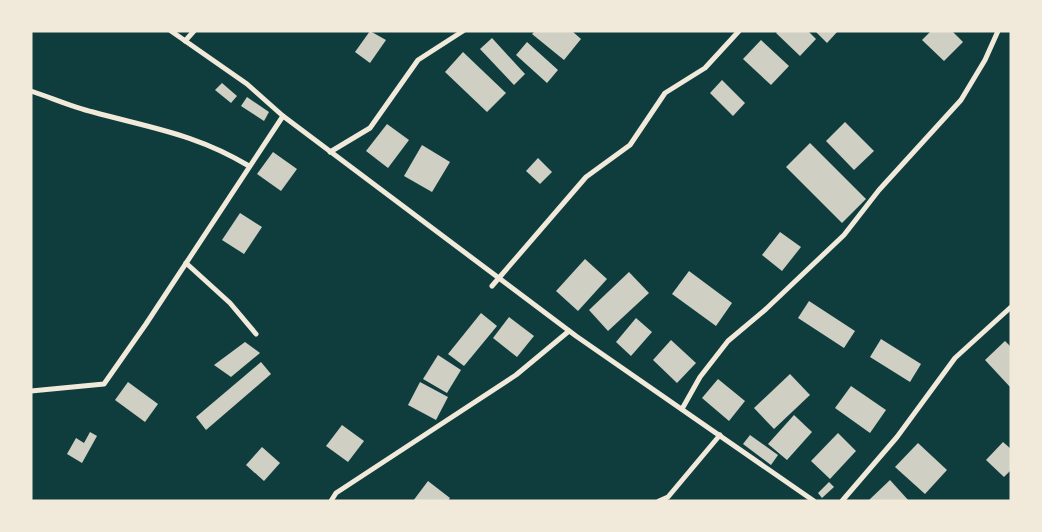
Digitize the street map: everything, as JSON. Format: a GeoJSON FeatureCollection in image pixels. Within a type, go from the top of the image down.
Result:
{"type":"FeatureCollection","features":[{"type":"Feature","properties":{"kind":"street"},"geometry":{"type":"LineString","coordinates":[[171,31],[247,84],[283,116],[569,331],[814,501]]}},
{"type":"Feature","properties":{"kind":"street"},"geometry":{"type":"LineString","coordinates":[[186,41],[194,31]]}},
{"type":"Feature","properties":{"kind":"street"},"geometry":{"type":"LineString","coordinates":[[330,152],[370,128],[418,60],[463,31]]}},
{"type":"Feature","properties":{"kind":"street"},"geometry":{"type":"LineString","coordinates":[[492,286],[586,177],[630,145],[665,93],[705,68],[739,31]]}},
{"type":"Feature","properties":{"kind":"street"},"geometry":{"type":"LineString","coordinates":[[682,409],[700,377],[728,341],[766,308],[844,234],[879,190],[961,100],[985,60],[998,31]]}},
{"type":"Feature","properties":{"kind":"street"},"geometry":{"type":"LineString","coordinates":[[31,91],[92,112],[160,128],[221,149],[249,166]]}},
{"type":"Feature","properties":{"kind":"street"},"geometry":{"type":"LineString","coordinates":[[31,391],[104,384],[146,324],[283,116]]}},
{"type":"Feature","properties":{"kind":"street"},"geometry":{"type":"LineString","coordinates":[[186,263],[230,304],[256,334]]}},
{"type":"Feature","properties":{"kind":"street"},"geometry":{"type":"LineString","coordinates":[[842,501],[897,437],[955,358],[1011,307]]}},
{"type":"Feature","properties":{"kind":"street"},"geometry":{"type":"LineString","coordinates":[[331,501],[336,493],[516,375],[569,331]]}},
{"type":"Feature","properties":{"kind":"street"},"geometry":{"type":"LineString","coordinates":[[659,501],[668,497],[720,435]]}},
{"type":"Feature","properties":{"kind":"building"},"geometry":{"type":"Polygon","coordinates":[[[370,31],[386,40],[370,63],[355,52],[370,31]]]}},
{"type":"Feature","properties":{"kind":"building"},"geometry":{"type":"Polygon","coordinates":[[[535,31],[572,31],[581,39],[564,60],[532,34],[535,31]]]}},
{"type":"Feature","properties":{"kind":"building"},"geometry":{"type":"Polygon","coordinates":[[[778,31],[808,31],[816,39],[800,56],[776,33],[778,31]]]}},
{"type":"Feature","properties":{"kind":"building"},"geometry":{"type":"Polygon","coordinates":[[[815,31],[838,31],[827,43],[815,31]]]}},
{"type":"Feature","properties":{"kind":"building"},"geometry":{"type":"Polygon","coordinates":[[[931,31],[952,31],[963,42],[944,61],[922,40],[931,31]]]}},
{"type":"Feature","properties":{"kind":"building"},"geometry":{"type":"Polygon","coordinates":[[[492,38],[525,74],[514,85],[480,49],[492,38]]]}},
{"type":"Feature","properties":{"kind":"building"},"geometry":{"type":"Polygon","coordinates":[[[761,40],[789,66],[771,85],[743,59],[761,40]]]}},
{"type":"Feature","properties":{"kind":"building"},"geometry":{"type":"Polygon","coordinates":[[[527,42],[558,70],[547,83],[516,55],[527,42]]]}},
{"type":"Feature","properties":{"kind":"building"},"geometry":{"type":"Polygon","coordinates":[[[463,52],[506,93],[487,112],[445,72],[463,52]]]}},
{"type":"Feature","properties":{"kind":"building"},"geometry":{"type":"Polygon","coordinates":[[[722,80],[745,103],[733,116],[710,93],[722,80]]]}},
{"type":"Feature","properties":{"kind":"building"},"geometry":{"type":"Polygon","coordinates":[[[222,83],[237,96],[231,103],[215,90],[222,83]]]}},
{"type":"Feature","properties":{"kind":"building"},"geometry":{"type":"Polygon","coordinates":[[[247,97],[269,112],[264,121],[241,106],[247,97]]]}},
{"type":"Feature","properties":{"kind":"building"},"geometry":{"type":"Polygon","coordinates":[[[845,122],[874,151],[854,170],[826,141],[845,122]]]}},
{"type":"Feature","properties":{"kind":"building"},"geometry":{"type":"Polygon","coordinates":[[[387,124],[409,140],[388,168],[366,151],[387,124]]]}},
{"type":"Feature","properties":{"kind":"building"},"geometry":{"type":"Polygon","coordinates":[[[810,143],[866,199],[842,223],[786,167],[810,143]]]}},
{"type":"Feature","properties":{"kind":"building"},"geometry":{"type":"Polygon","coordinates":[[[422,145],[450,162],[432,192],[404,176],[422,145]]]}},
{"type":"Feature","properties":{"kind":"building"},"geometry":{"type":"Polygon","coordinates":[[[273,152],[297,169],[281,191],[257,174],[273,152]]]}},
{"type":"Feature","properties":{"kind":"building"},"geometry":{"type":"Polygon","coordinates":[[[538,158],[552,172],[540,184],[526,171],[538,158]]]}},
{"type":"Feature","properties":{"kind":"building"},"geometry":{"type":"Polygon","coordinates":[[[240,213],[262,227],[244,254],[222,240],[240,213]]]}},
{"type":"Feature","properties":{"kind":"building"},"geometry":{"type":"Polygon","coordinates":[[[780,232],[801,247],[782,271],[762,255],[780,232]]]}},
{"type":"Feature","properties":{"kind":"building"},"geometry":{"type":"Polygon","coordinates":[[[585,259],[607,279],[578,311],[556,291],[585,259]]]}},
{"type":"Feature","properties":{"kind":"building"},"geometry":{"type":"Polygon","coordinates":[[[689,271],[732,303],[716,326],[672,294],[689,271]]]}},
{"type":"Feature","properties":{"kind":"building"},"geometry":{"type":"Polygon","coordinates":[[[629,272],[649,293],[608,331],[589,310],[629,272]]]}},
{"type":"Feature","properties":{"kind":"building"},"geometry":{"type":"Polygon","coordinates":[[[809,301],[855,331],[844,348],[798,318],[809,301]]]}},
{"type":"Feature","properties":{"kind":"building"},"geometry":{"type":"Polygon","coordinates":[[[481,313],[497,326],[464,366],[448,354],[481,313]]]}},
{"type":"Feature","properties":{"kind":"building"},"geometry":{"type":"Polygon","coordinates":[[[509,317],[534,336],[517,357],[493,338],[509,317]]]}},
{"type":"Feature","properties":{"kind":"building"},"geometry":{"type":"Polygon","coordinates":[[[636,318],[652,332],[631,356],[616,342],[636,318]]]}},
{"type":"Feature","properties":{"kind":"building"},"geometry":{"type":"Polygon","coordinates":[[[881,339],[921,364],[910,382],[870,357],[881,339]]]}},
{"type":"Feature","properties":{"kind":"building"},"geometry":{"type":"Polygon","coordinates":[[[671,340],[696,363],[677,383],[653,360],[671,340]]]}},
{"type":"Feature","properties":{"kind":"building"},"geometry":{"type":"Polygon","coordinates":[[[1005,341],[1011,347],[1011,388],[985,360],[1005,341]]]}},
{"type":"Feature","properties":{"kind":"building"},"geometry":{"type":"Polygon","coordinates":[[[245,342],[260,353],[231,377],[214,365],[245,342]]]}},
{"type":"Feature","properties":{"kind":"building"},"geometry":{"type":"Polygon","coordinates":[[[438,355],[461,370],[447,393],[423,379],[438,355]]]}},
{"type":"Feature","properties":{"kind":"building"},"geometry":{"type":"Polygon","coordinates":[[[261,362],[271,374],[206,430],[196,417],[261,362]]]}},
{"type":"Feature","properties":{"kind":"building"},"geometry":{"type":"Polygon","coordinates":[[[790,374],[810,395],[774,429],[754,408],[790,374]]]}},
{"type":"Feature","properties":{"kind":"building"},"geometry":{"type":"Polygon","coordinates":[[[718,379],[745,401],[729,421],[702,398],[718,379]]]}},
{"type":"Feature","properties":{"kind":"building"},"geometry":{"type":"Polygon","coordinates":[[[128,382],[158,404],[145,422],[115,400],[128,382]]]}},
{"type":"Feature","properties":{"kind":"building"},"geometry":{"type":"Polygon","coordinates":[[[420,382],[448,397],[436,420],[408,405],[420,382]]]}},
{"type":"Feature","properties":{"kind":"building"},"geometry":{"type":"Polygon","coordinates":[[[851,386],[886,410],[870,433],[835,408],[851,386]]]}},
{"type":"Feature","properties":{"kind":"building"},"geometry":{"type":"Polygon","coordinates":[[[794,415],[812,432],[787,460],[768,444],[794,415]]]}},
{"type":"Feature","properties":{"kind":"building"},"geometry":{"type":"Polygon","coordinates":[[[342,425],[364,441],[348,462],[326,446],[342,425]]]}},
{"type":"Feature","properties":{"kind":"building"},"geometry":{"type":"Polygon","coordinates":[[[90,432],[97,436],[82,463],[67,454],[76,438],[84,443],[90,432]]]}},
{"type":"Feature","properties":{"kind":"building"},"geometry":{"type":"Polygon","coordinates":[[[838,433],[856,451],[830,479],[811,461],[838,433]]]}},
{"type":"Feature","properties":{"kind":"building"},"geometry":{"type":"Polygon","coordinates":[[[750,435],[778,455],[771,465],[743,444],[750,435]]]}},
{"type":"Feature","properties":{"kind":"building"},"geometry":{"type":"Polygon","coordinates":[[[1003,442],[1011,449],[1011,470],[1004,477],[986,460],[1003,442]]]}},
{"type":"Feature","properties":{"kind":"building"},"geometry":{"type":"Polygon","coordinates":[[[918,443],[947,470],[925,494],[895,467],[918,443]]]}},
{"type":"Feature","properties":{"kind":"building"},"geometry":{"type":"Polygon","coordinates":[[[262,447],[280,463],[264,481],[246,465],[262,447]]]}},
{"type":"Feature","properties":{"kind":"building"},"geometry":{"type":"Polygon","coordinates":[[[890,480],[909,501],[868,501],[890,480]]]}},
{"type":"Feature","properties":{"kind":"building"},"geometry":{"type":"Polygon","coordinates":[[[428,481],[450,498],[448,501],[413,501],[428,481]]]}},
{"type":"Feature","properties":{"kind":"building"},"geometry":{"type":"Polygon","coordinates":[[[829,482],[834,487],[822,498],[818,493],[829,482]]]}}]}
